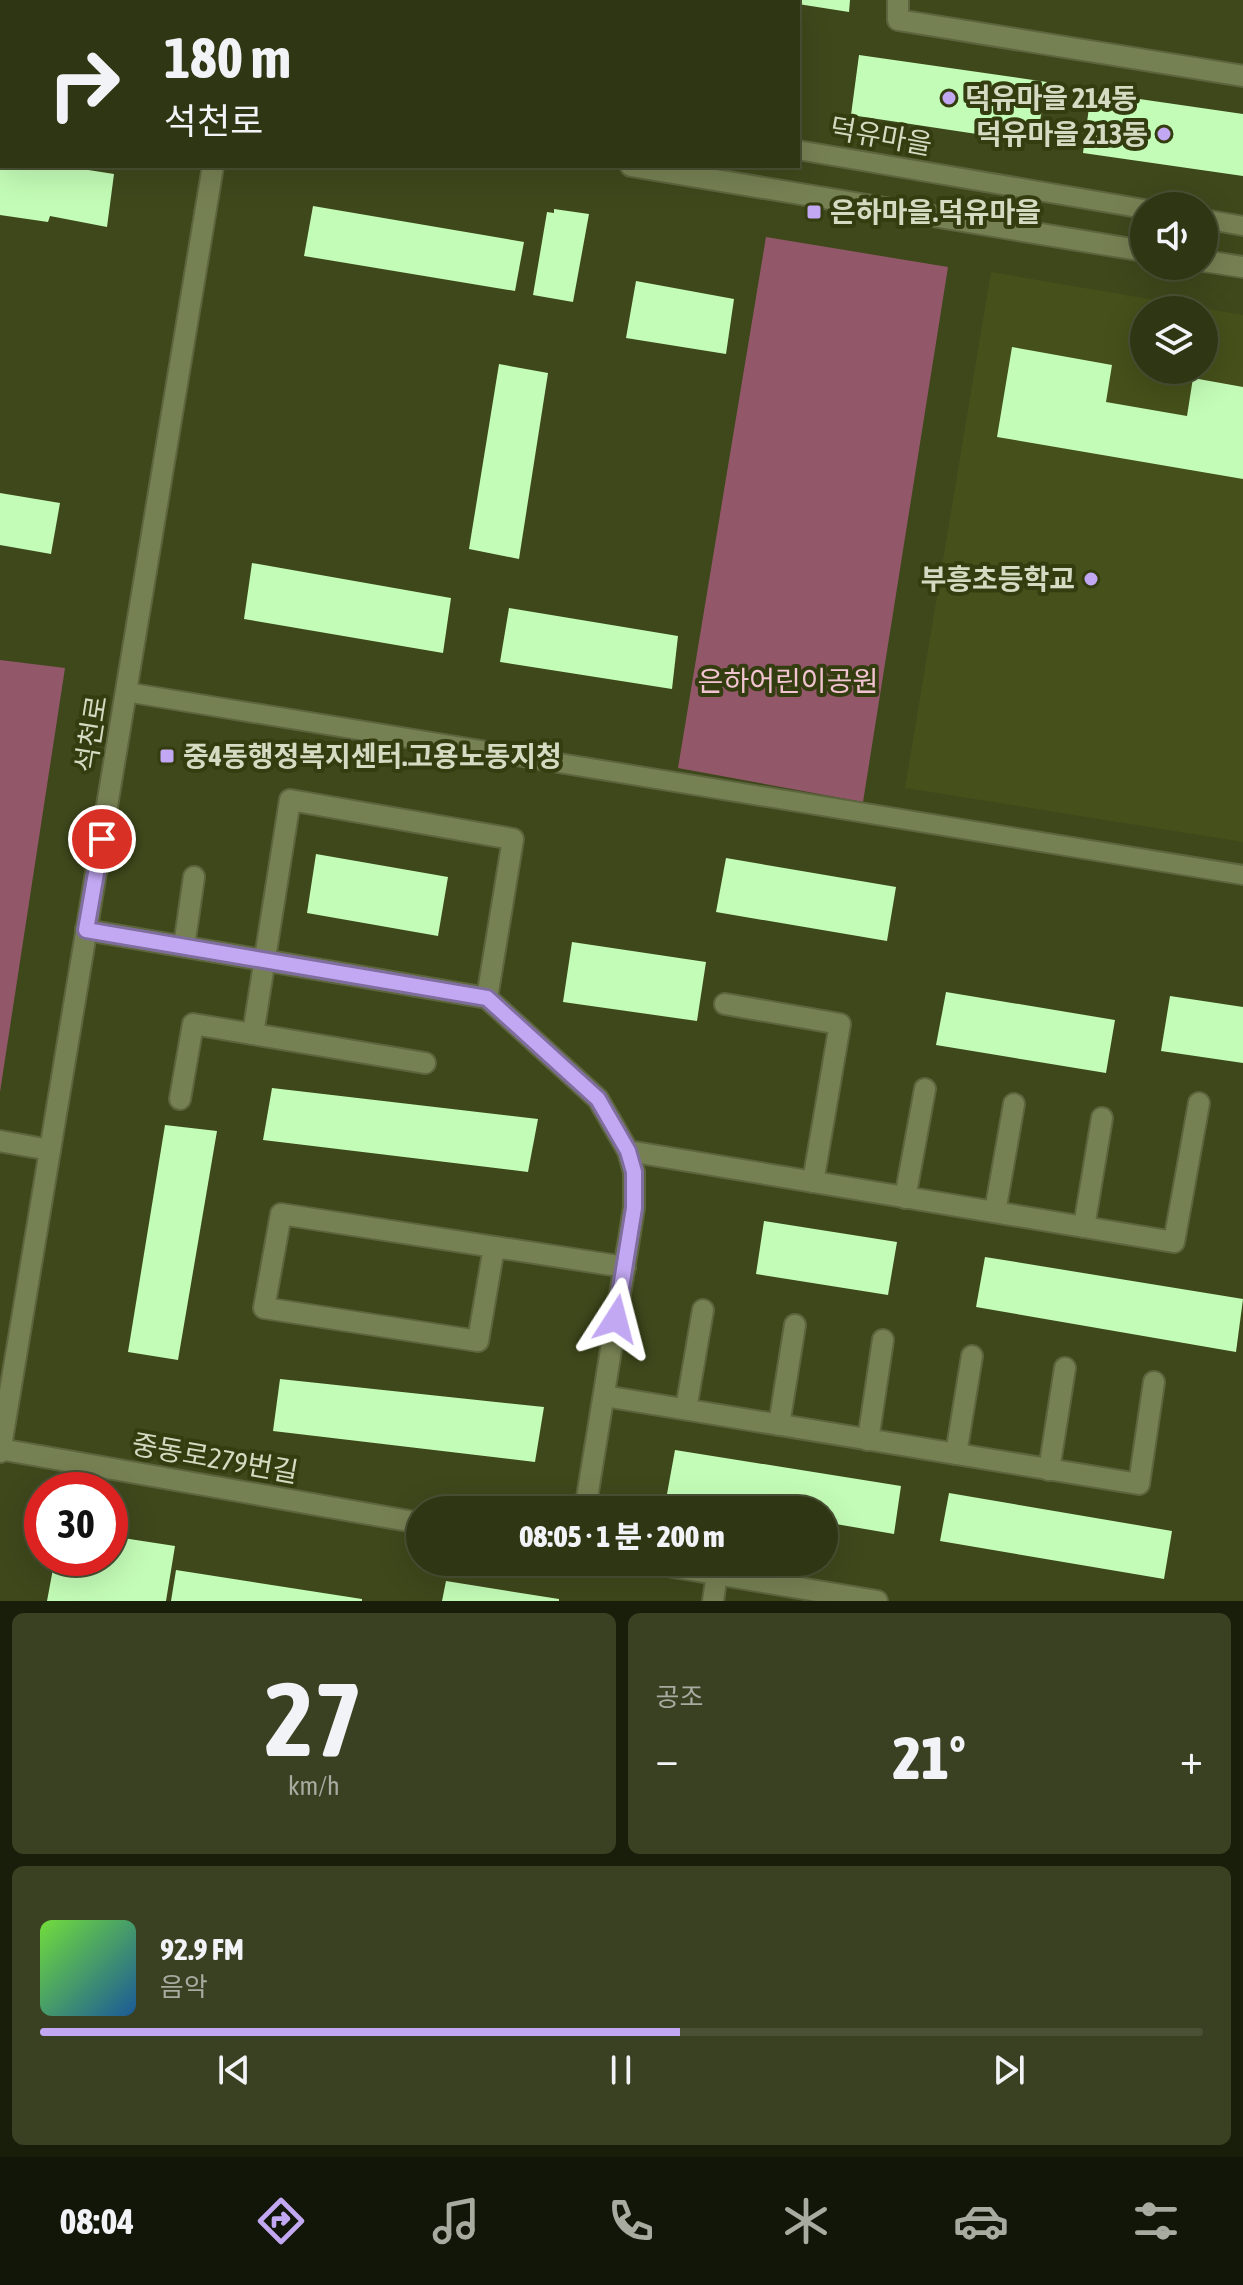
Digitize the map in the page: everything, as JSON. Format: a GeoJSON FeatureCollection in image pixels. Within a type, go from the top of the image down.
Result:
{"type":"FeatureCollection","features":[{"type":"Feature","properties":{"kind":"street"},"geometry":{"type":"LineString","coordinates":[[898,0],[898,20],[1243,76]]}},
{"type":"Feature","properties":{"kind":"street","name":"덕유마을"},"geometry":{"type":"LineString","coordinates":[[800,150],[1130,207]]}},
{"type":"Feature","properties":{"kind":"street","name":"석천로"},"geometry":{"type":"LineString","coordinates":[[0,1450],[213,168]]}},
{"type":"Feature","properties":{"kind":"street"},"geometry":{"type":"LineString","coordinates":[[644,168],[1130,249]]}},
{"type":"Feature","properties":{"kind":"street"},"geometry":{"type":"LineString","coordinates":[[1218,222],[1243,226]]}},
{"type":"Feature","properties":{"kind":"street"},"geometry":{"type":"LineString","coordinates":[[1218,263],[1243,267]]}},
{"type":"Feature","properties":{"kind":"street"},"geometry":{"type":"LineString","coordinates":[[126,692],[1243,875]]}},
{"type":"Feature","properties":{"kind":"street"},"geometry":{"type":"LineString","coordinates":[[253,1034],[290,800],[513,839],[487,998]]}},
{"type":"Feature","properties":{"kind":"street"},"geometry":{"type":"LineString","coordinates":[[184,946],[194,877]]}},
{"type":"Feature","properties":{"kind":"street"},"geometry":{"type":"LineString","coordinates":[[86,930],[487,998],[598,1099],[628,1151],[634,1172],[634,1208],[587,1496]]}},
{"type":"Feature","properties":{"kind":"street"},"geometry":{"type":"LineString","coordinates":[[725,1004],[840,1024],[813,1182]]}},
{"type":"Feature","properties":{"kind":"street"},"geometry":{"type":"LineString","coordinates":[[180,1099],[193,1024],[425,1063]]}},
{"type":"Feature","properties":{"kind":"street"},"geometry":{"type":"LineString","coordinates":[[905,1198],[925,1089]]}},
{"type":"Feature","properties":{"kind":"street"},"geometry":{"type":"LineString","coordinates":[[628,1151],[1174,1242],[1199,1103]]}},
{"type":"Feature","properties":{"kind":"street"},"geometry":{"type":"LineString","coordinates":[[995,1212],[1014,1104]]}},
{"type":"Feature","properties":{"kind":"street"},"geometry":{"type":"LineString","coordinates":[[1084,1227],[1102,1118]]}},
{"type":"Feature","properties":{"kind":"street"},"geometry":{"type":"LineString","coordinates":[[0,1141],[50,1150]]}},
{"type":"Feature","properties":{"kind":"street"},"geometry":{"type":"LineString","coordinates":[[494,1247],[478,1341],[264,1308],[281,1214],[625,1267]]}},
{"type":"Feature","properties":{"kind":"street"},"geometry":{"type":"LineString","coordinates":[[686,1409],[703,1310]]}},
{"type":"Feature","properties":{"kind":"street"},"geometry":{"type":"LineString","coordinates":[[779,1425],[795,1325]]}},
{"type":"Feature","properties":{"kind":"street"},"geometry":{"type":"LineString","coordinates":[[868,1440],[883,1340]]}},
{"type":"Feature","properties":{"kind":"street"},"geometry":{"type":"LineString","coordinates":[[956,1454],[972,1356]]}},
{"type":"Feature","properties":{"kind":"street"},"geometry":{"type":"LineString","coordinates":[[1049,1470],[1065,1368]]}},
{"type":"Feature","properties":{"kind":"street"},"geometry":{"type":"LineString","coordinates":[[604,1396],[1139,1484],[1154,1382]]}},
{"type":"Feature","properties":{"kind":"street","name":"중동로279번길"},"geometry":{"type":"LineString","coordinates":[[0,1450],[406,1521]]}},
{"type":"Feature","properties":{"kind":"street"},"geometry":{"type":"LineString","coordinates":[[713,1601],[717,1576]]}},
{"type":"Feature","properties":{"kind":"street"},"geometry":{"type":"LineString","coordinates":[[729,1576],[877,1601]]}},
{"type":"Feature","properties":{"kind":"shaded area","name":"부흥초등학교"},"geometry":{"type":"Polygon","coordinates":[[[991,272],[1132,296],[1130,384],[1218,384],[1218,311],[1243,315],[1243,842],[905,788],[991,272]]]}},
{"type":"Feature","properties":{"kind":"green space","name":"은하어린이공원"},"geometry":{"type":"Polygon","coordinates":[[[766,237],[948,267],[863,802],[678,768],[766,237]]]}},
{"type":"Feature","properties":{"kind":"green space"},"geometry":{"type":"Polygon","coordinates":[[[0,660],[65,668],[0,1092],[0,660]]]}},
{"type":"Feature","properties":{"kind":"building"},"geometry":{"type":"Polygon","coordinates":[[[800,0],[850,0],[849,12],[800,4],[800,0]]]}},
{"type":"Feature","properties":{"kind":"building","name":"덕유마을 214동"},"geometry":{"type":"Polygon","coordinates":[[[859,55],[1047,82],[1036,143],[851,115],[859,55]]]}},
{"type":"Feature","properties":{"kind":"building","name":"덕유마을 213동"},"geometry":{"type":"Polygon","coordinates":[[[1091,92],[1243,114],[1243,176],[1083,153],[1091,92]]]}},
{"type":"Feature","properties":{"kind":"building"},"geometry":{"type":"Polygon","coordinates":[[[0,168],[76,168],[114,174],[107,227],[50,216],[48,222],[0,215],[0,168]]]}},
{"type":"Feature","properties":{"kind":"building"},"geometry":{"type":"Polygon","coordinates":[[[313,206],[524,242],[515,291],[304,256],[313,206]]]}},
{"type":"Feature","properties":{"kind":"building"},"geometry":{"type":"Polygon","coordinates":[[[554,209],[589,214],[573,302],[533,295],[547,212],[554,213],[554,209]]]}},
{"type":"Feature","properties":{"kind":"building"},"geometry":{"type":"Polygon","coordinates":[[[636,281],[734,299],[726,354],[626,338],[636,281]]]}},
{"type":"Feature","properties":{"kind":"building"},"geometry":{"type":"Polygon","coordinates":[[[1012,347],[1112,365],[1106,402],[1187,416],[1192,384],[1218,382],[1243,387],[1243,479],[997,437],[1012,347]]]}},
{"type":"Feature","properties":{"kind":"building"},"geometry":{"type":"Polygon","coordinates":[[[499,364],[548,373],[519,559],[469,549],[499,364]]]}},
{"type":"Feature","properties":{"kind":"building"},"geometry":{"type":"Polygon","coordinates":[[[0,493],[60,503],[51,554],[0,545],[0,493]]]}},
{"type":"Feature","properties":{"kind":"building"},"geometry":{"type":"Polygon","coordinates":[[[252,563],[451,598],[443,653],[244,619],[252,563]]]}},
{"type":"Feature","properties":{"kind":"building"},"geometry":{"type":"Polygon","coordinates":[[[509,608],[678,636],[672,689],[500,662],[509,608]]]}},
{"type":"Feature","properties":{"kind":"building"},"geometry":{"type":"Polygon","coordinates":[[[316,854],[448,877],[438,936],[307,913],[316,854]]]}},
{"type":"Feature","properties":{"kind":"building"},"geometry":{"type":"Polygon","coordinates":[[[726,858],[896,887],[887,941],[716,912],[726,858]]]}},
{"type":"Feature","properties":{"kind":"building"},"geometry":{"type":"Polygon","coordinates":[[[572,942],[706,962],[697,1021],[563,1002],[572,942]]]}},
{"type":"Feature","properties":{"kind":"building"},"geometry":{"type":"Polygon","coordinates":[[[946,992],[1115,1020],[1106,1073],[936,1045],[946,992]]]}},
{"type":"Feature","properties":{"kind":"building"},"geometry":{"type":"Polygon","coordinates":[[[1170,996],[1243,1007],[1243,1063],[1161,1051],[1170,996]]]}},
{"type":"Feature","properties":{"kind":"building"},"geometry":{"type":"Polygon","coordinates":[[[272,1088],[538,1119],[528,1172],[263,1140],[272,1088]]]}},
{"type":"Feature","properties":{"kind":"building"},"geometry":{"type":"Polygon","coordinates":[[[165,1125],[217,1131],[178,1360],[128,1352],[165,1125]]]}},
{"type":"Feature","properties":{"kind":"building"},"geometry":{"type":"Polygon","coordinates":[[[764,1221],[897,1242],[888,1295],[756,1274],[764,1221]]]}},
{"type":"Feature","properties":{"kind":"building"},"geometry":{"type":"Polygon","coordinates":[[[985,1257],[1243,1299],[1236,1352],[976,1307],[985,1257]]]}},
{"type":"Feature","properties":{"kind":"building"},"geometry":{"type":"Polygon","coordinates":[[[280,1379],[544,1407],[535,1462],[273,1431],[280,1379]]]}},
{"type":"Feature","properties":{"kind":"building"},"geometry":{"type":"Polygon","coordinates":[[[675,1450],[901,1486],[894,1534],[838,1524],[838,1496],[667,1494],[675,1450]]]}},
{"type":"Feature","properties":{"kind":"building"},"geometry":{"type":"Polygon","coordinates":[[[949,1493],[1172,1531],[1164,1579],[940,1541],[949,1493]]]}},
{"type":"Feature","properties":{"kind":"building"},"geometry":{"type":"Polygon","coordinates":[[[128,1539],[175,1546],[166,1601],[47,1601],[52,1576],[128,1576],[128,1539]]]}},
{"type":"Feature","properties":{"kind":"building"},"geometry":{"type":"Polygon","coordinates":[[[176,1570],[362,1599],[362,1601],[171,1601],[176,1570]]]}},
{"type":"Feature","properties":{"kind":"building"},"geometry":{"type":"Polygon","coordinates":[[[446,1581],[559,1599],[559,1601],[442,1601],[446,1581]]]}},
{"type":"Feature","properties":{"kind":"place","name":"덕유마을 214동"},"geometry":{"type":"Point","coordinates":[949,98]}},
{"type":"Feature","properties":{"kind":"place","name":"덕유마을 213동"},"geometry":{"type":"Point","coordinates":[1164,134]}},
{"type":"Feature","properties":{"kind":"place","name":"은하마을.덕유마을"},"geometry":{"type":"Point","coordinates":[814,212]}},
{"type":"Feature","properties":{"kind":"place","name":"부흥초등학교"},"geometry":{"type":"Point","coordinates":[1091,579]}},
{"type":"Feature","properties":{"kind":"place","name":"중4동행정복지센터.고용노동지청"},"geometry":{"type":"Point","coordinates":[167,756]}},
{"type":"Feature","properties":{"kind":"route"},"geometry":{"type":"LineString","coordinates":[[102,839],[86,930],[487,998],[598,1099],[628,1151],[634,1172],[634,1208],[616,1319]]}}]}
